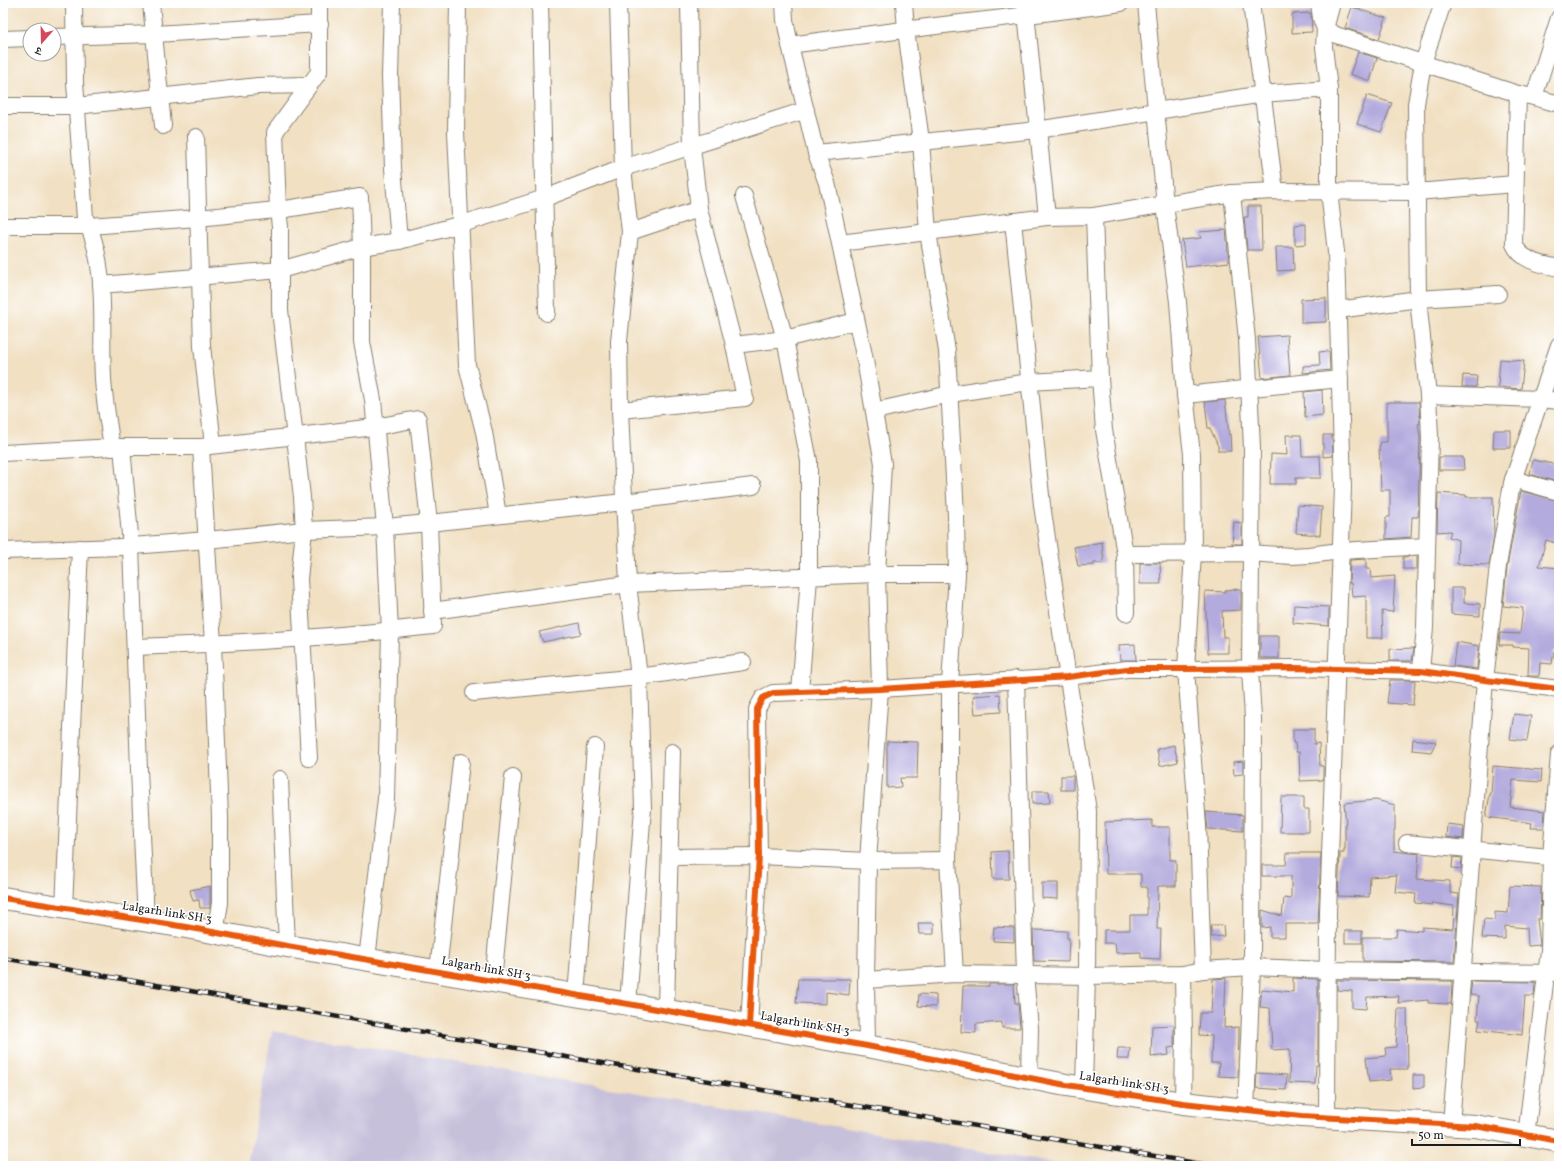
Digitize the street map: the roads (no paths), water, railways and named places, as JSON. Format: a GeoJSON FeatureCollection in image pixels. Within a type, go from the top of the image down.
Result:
{"type":"FeatureCollection","features":[{"type":"Feature","properties":{"kind":"street"},"geometry":{"type":"LineString","coordinates":[[74,3],[76,106],[85,218],[91,230],[101,285],[103,379],[117,448],[131,546],[146,921]]}},
{"type":"Feature","properties":{"kind":"street"},"geometry":{"type":"LineString","coordinates":[[151,3],[163,126]]}},
{"type":"Feature","properties":{"kind":"street"},"geometry":{"type":"LineString","coordinates":[[309,758],[299,579],[304,530],[302,497],[280,310],[280,226],[278,210],[276,132],[308,85],[319,72],[319,3]]}},
{"type":"Feature","properties":{"kind":"street"},"geometry":{"type":"LineString","coordinates":[[392,3],[390,76],[398,241]]}},
{"type":"Feature","properties":{"kind":"street"},"geometry":{"type":"LineString","coordinates":[[458,3],[456,132],[462,224],[467,365],[484,432],[498,515]]}},
{"type":"Feature","properties":{"kind":"street"},"geometry":{"type":"LineString","coordinates":[[540,3],[547,313]]}},
{"type":"Feature","properties":{"kind":"street"},"geometry":{"type":"LineString","coordinates":[[618,3],[623,168],[630,232],[619,341],[620,410],[628,584],[639,677],[643,808],[628,1004]]}},
{"type":"Feature","properties":{"kind":"street"},"geometry":{"type":"LineString","coordinates":[[620,410],[745,398],[734,344],[699,209],[692,147],[689,3]]}},
{"type":"Feature","properties":{"kind":"street"},"geometry":{"type":"LineString","coordinates":[[784,3],[785,20],[790,45],[816,153],[827,183],[840,243],[875,411],[883,464],[877,574],[880,689],[868,861],[866,980],[867,1046]]}},
{"type":"Feature","properties":{"kind":"street"},"geometry":{"type":"LineString","coordinates":[[904,3],[906,30],[921,141],[928,232],[947,351],[950,394],[956,515],[957,574],[950,684],[948,860],[955,974]]}},
{"type":"Feature","properties":{"kind":"street"},"geometry":{"type":"LineString","coordinates":[[790,45],[906,30],[1026,10],[1121,3]]}},
{"type":"Feature","properties":{"kind":"street"},"geometry":{"type":"LineString","coordinates":[[1146,3],[1165,205],[1178,302],[1185,395],[1192,454],[1193,553],[1186,669],[1198,826],[1203,970]]}},
{"type":"Feature","properties":{"kind":"street"},"geometry":{"type":"LineString","coordinates":[[1251,3],[1275,190]]}},
{"type":"Feature","properties":{"kind":"street"},"geometry":{"type":"LineString","coordinates":[[1319,3],[1321,18],[1326,29],[1346,39],[1518,94],[1559,104]]}},
{"type":"Feature","properties":{"kind":"street"},"geometry":{"type":"LineString","coordinates":[[1327,1117],[1328,912],[1343,487],[1336,252],[1329,191],[1329,88],[1324,47],[1326,29],[1332,3]]}},
{"type":"Feature","properties":{"kind":"street"},"geometry":{"type":"LineString","coordinates":[[1422,670],[1425,627],[1430,437],[1428,395],[1418,299],[1416,104],[1423,63],[1443,3]]}},
{"type":"Feature","properties":{"kind":"street"},"geometry":{"type":"LineString","coordinates":[[1026,10],[1047,217]]}},
{"type":"Feature","properties":{"kind":"street"},"geometry":{"type":"LineString","coordinates":[[1534,97],[1559,18]]}},
{"type":"Feature","properties":{"kind":"street"},"geometry":{"type":"LineString","coordinates":[[62,37],[154,34],[320,24]]}},
{"type":"Feature","properties":{"kind":"street"},"geometry":{"type":"LineString","coordinates":[[3,39],[22,38]]}},
{"type":"Feature","properties":{"kind":"street"},"geometry":{"type":"LineString","coordinates":[[3,106],[76,106],[258,86],[308,85]]}},
{"type":"Feature","properties":{"kind":"street"},"geometry":{"type":"LineString","coordinates":[[816,153],[1037,130],[1263,94],[1329,88]]}},
{"type":"Feature","properties":{"kind":"street"},"geometry":{"type":"LineString","coordinates":[[1518,94],[1514,244],[1517,251],[1523,257],[1559,268]]}},
{"type":"Feature","properties":{"kind":"street"},"geometry":{"type":"LineString","coordinates":[[101,285],[280,270],[362,247],[398,241],[462,224],[545,198],[623,168],[806,110]]}},
{"type":"Feature","properties":{"kind":"street"},"geometry":{"type":"LineString","coordinates":[[196,137],[202,346],[207,446],[207,540],[220,817],[220,903],[215,932]]}},
{"type":"Feature","properties":{"kind":"street"},"geometry":{"type":"LineString","coordinates":[[840,243],[1047,217],[1094,216],[1232,193],[1275,190],[1416,192],[1515,184]]}},
{"type":"Feature","properties":{"kind":"street"},"geometry":{"type":"LineString","coordinates":[[1232,193],[1247,340],[1252,448],[1250,553],[1250,669],[1253,718],[1252,967],[1246,1110]]}},
{"type":"Feature","properties":{"kind":"street"},"geometry":{"type":"LineString","coordinates":[[744,196],[785,339],[809,461],[809,578],[800,692]]}},
{"type":"Feature","properties":{"kind":"street"},"geometry":{"type":"LineString","coordinates":[[3,226],[89,226],[198,218],[278,210],[360,197],[362,247],[362,342],[373,400],[385,527],[390,631],[386,799],[366,959]]}},
{"type":"Feature","properties":{"kind":"street"},"geometry":{"type":"LineString","coordinates":[[630,232],[699,209]]}},
{"type":"Feature","properties":{"kind":"street"},"geometry":{"type":"LineString","coordinates":[[1094,216],[1100,378],[1104,430],[1125,554],[1126,613]]}},
{"type":"Feature","properties":{"kind":"street"},"geometry":{"type":"LineString","coordinates":[[1013,221],[1028,382],[1042,505],[1088,811],[1087,976],[1084,1087]]}},
{"type":"Feature","properties":{"kind":"street"},"geometry":{"type":"LineString","coordinates":[[1338,310],[1418,299],[1498,294]]}},
{"type":"Feature","properties":{"kind":"street"},"geometry":{"type":"LineString","coordinates":[[734,344],[785,339],[856,321]]}},
{"type":"Feature","properties":{"kind":"street"},"geometry":{"type":"LineString","coordinates":[[1451,1125],[1485,680],[1498,566],[1513,479],[1559,345]]}},
{"type":"Feature","properties":{"kind":"street"},"geometry":{"type":"LineString","coordinates":[[875,411],[950,394],[1028,382],[1100,378]]}},
{"type":"Feature","properties":{"kind":"street"},"geometry":{"type":"LineString","coordinates":[[1185,395],[1340,379]]}},
{"type":"Feature","properties":{"kind":"street"},"geometry":{"type":"LineString","coordinates":[[1428,395],[1540,399],[1559,402]]}},
{"type":"Feature","properties":{"kind":"street"},"geometry":{"type":"LineString","coordinates":[[3,453],[207,446],[375,426],[418,419],[429,523],[433,626],[303,638],[135,647]]}},
{"type":"Feature","properties":{"kind":"street"},"geometry":{"type":"LineString","coordinates":[[1513,479],[1559,492]]}},
{"type":"Feature","properties":{"kind":"street"},"geometry":{"type":"LineString","coordinates":[[3,551],[131,546],[304,530],[385,527],[624,502],[753,486]]}},
{"type":"Feature","properties":{"kind":"street"},"geometry":{"type":"LineString","coordinates":[[1125,554],[1250,553],[1291,556],[1340,551],[1427,546]]}},
{"type":"Feature","properties":{"kind":"street"},"geometry":{"type":"LineString","coordinates":[[64,908],[80,548]]}},
{"type":"Feature","properties":{"kind":"street"},"geometry":{"type":"LineString","coordinates":[[432,611],[628,584],[809,578],[877,574],[957,574]]}},
{"type":"Feature","properties":{"kind":"street"},"geometry":{"type":"LineString","coordinates":[[474,693],[639,677],[743,662]]}},
{"type":"Feature","properties":{"kind":"street"},"geometry":{"type":"LineString","coordinates":[[749,1025],[759,856],[757,709],[763,698],[773,693],[880,689],[1016,679],[1068,677],[1128,669],[1422,670],[1485,680],[1559,689]]}},
{"type":"Feature","properties":{"kind":"street"},"geometry":{"type":"LineString","coordinates":[[1016,679],[1025,975],[1030,1028],[1029,1077]]}},
{"type":"Feature","properties":{"kind":"street"},"geometry":{"type":"LineString","coordinates":[[576,996],[596,747]]}},
{"type":"Feature","properties":{"kind":"street"},"geometry":{"type":"LineString","coordinates":[[666,1010],[672,752]]}},
{"type":"Feature","properties":{"kind":"street"},"geometry":{"type":"LineString","coordinates":[[1526,1136],[1553,972],[1549,951],[1555,857],[1559,754]]}},
{"type":"Feature","properties":{"kind":"street"},"geometry":{"type":"LineString","coordinates":[[438,971],[460,762]]}},
{"type":"Feature","properties":{"kind":"street"},"geometry":{"type":"LineString","coordinates":[[493,981],[512,777]]}},
{"type":"Feature","properties":{"kind":"street"},"geometry":{"type":"LineString","coordinates":[[280,779],[287,946]]}},
{"type":"Feature","properties":{"kind":"street"},"geometry":{"type":"LineString","coordinates":[[1407,843],[1555,857]]}},
{"type":"Feature","properties":{"kind":"street"},"geometry":{"type":"LineString","coordinates":[[670,856],[759,856],[868,861],[948,860]]}},
{"type":"Feature","properties":{"kind":"street","name":"Lalgarh link SH 3"},"geometry":{"type":"LineString","coordinates":[[3,898],[215,932],[287,946],[576,996],[666,1010],[867,1046],[1066,1085],[1183,1103],[1246,1110],[1327,1117],[1476,1126],[1559,1141]]}},
{"type":"Feature","properties":{"kind":"street"},"geometry":{"type":"LineString","coordinates":[[866,980],[955,974],[1087,976],[1182,974],[1203,970],[1252,967],[1328,970],[1553,972]]}},
{"type":"Feature","properties":{"kind":"street"},"geometry":{"type":"LineString","coordinates":[[1182,974],[1184,1038],[1183,1103]]}},
{"type":"Feature","properties":{"kind":"railway"},"geometry":{"type":"LineString","coordinates":[[3,958],[572,1058],[1214,1166]]}}]}
